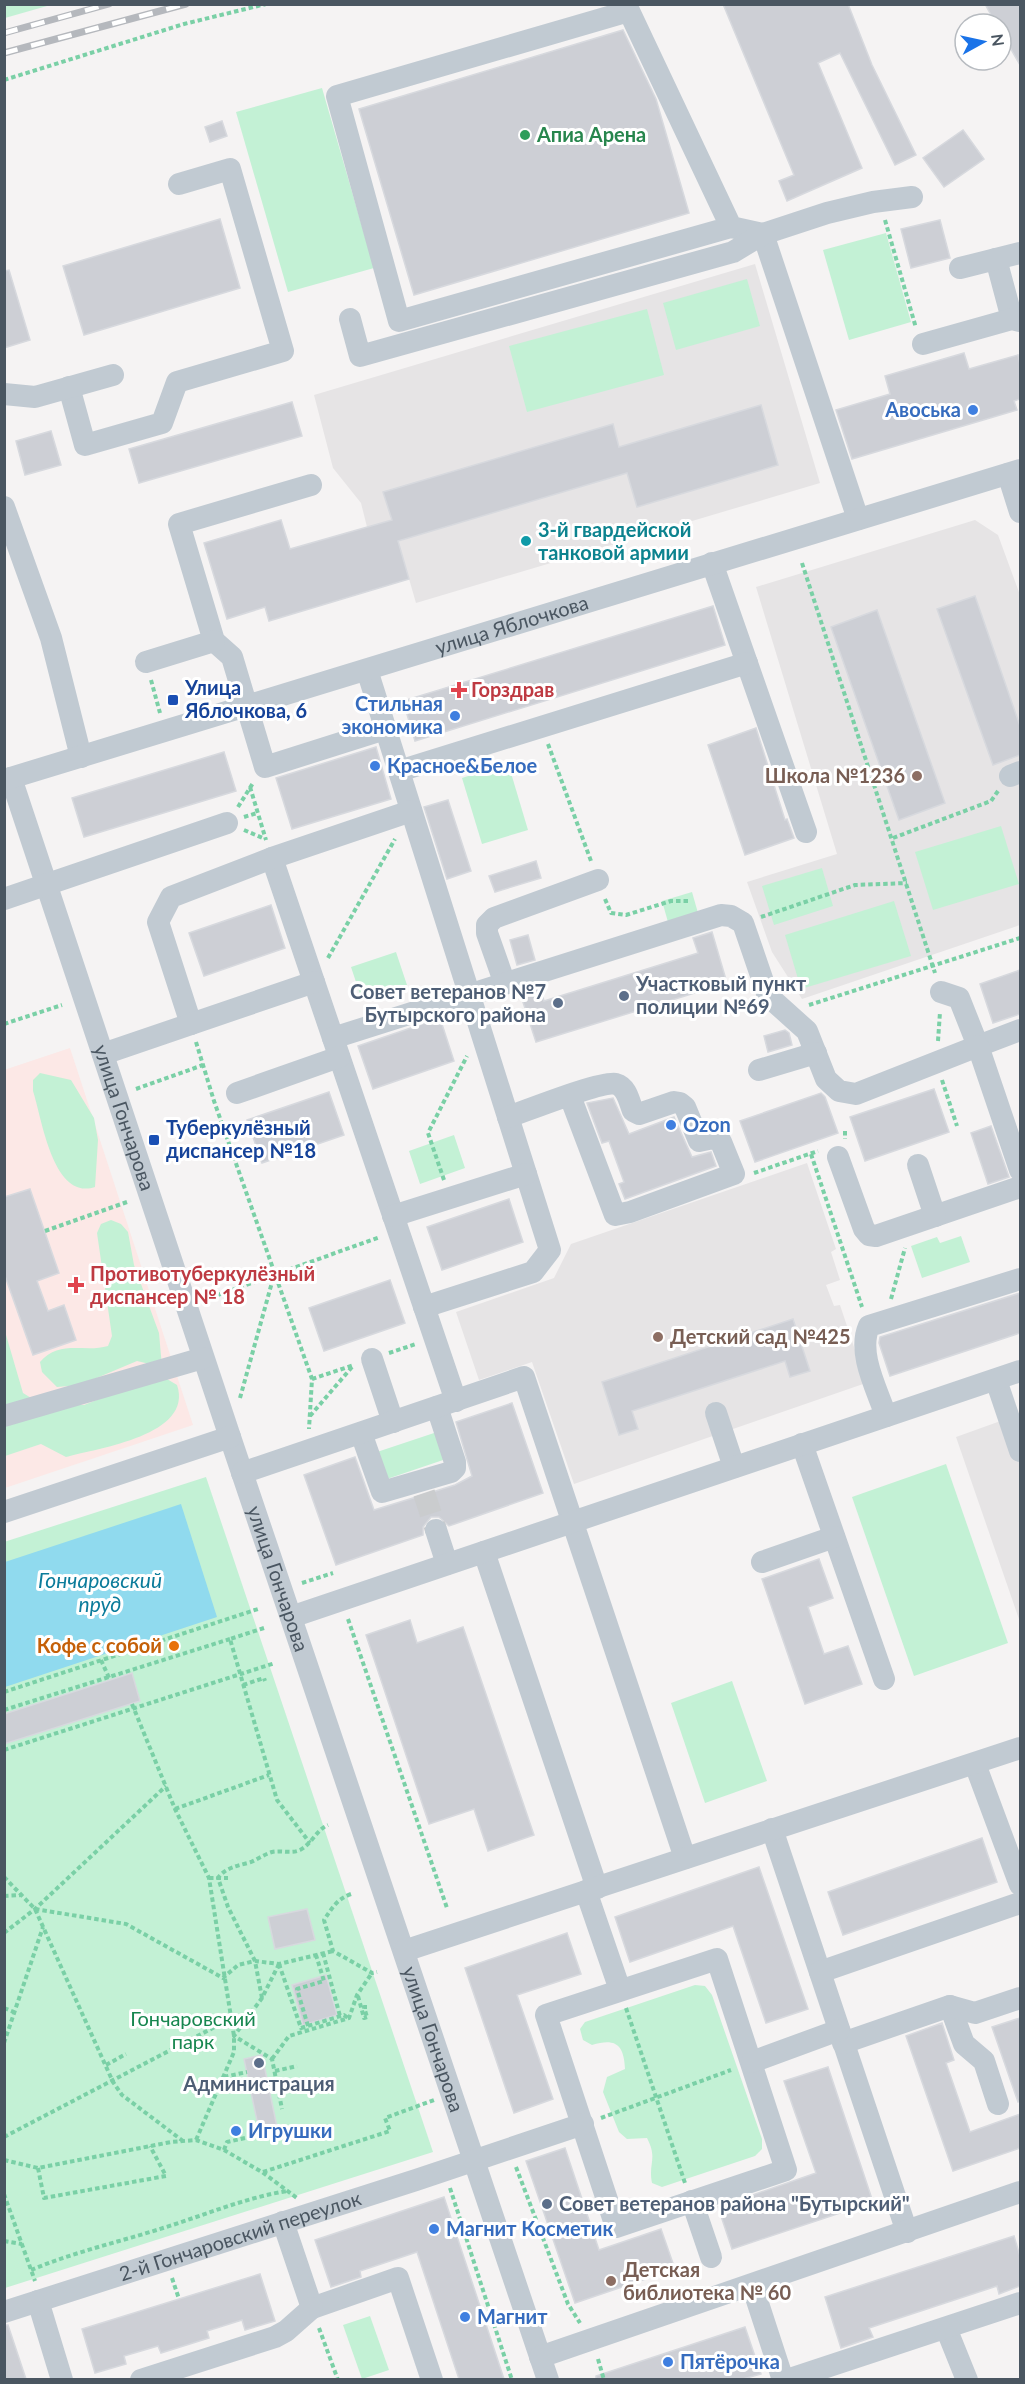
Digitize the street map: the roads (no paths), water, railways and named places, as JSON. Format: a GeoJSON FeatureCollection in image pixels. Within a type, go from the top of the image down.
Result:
{"type":"FeatureCollection","features":[{"type":"Feature","properties":{"kind":"street"},"geometry":{"type":"LineString","coordinates":[[731,228],[629,11],[337,96],[399,321],[731,228],[763,234]]}},
{"type":"Feature","properties":{"kind":"street"},"geometry":{"type":"LineString","coordinates":[[69,387],[85,445],[162,423],[177,382],[283,351],[230,169],[179,183]]}},
{"type":"Feature","properties":{"kind":"street"},"geometry":{"type":"LineString","coordinates":[[350,320],[360,356],[733,252],[763,234],[826,213],[873,202],[912,197]]}},
{"type":"Feature","properties":{"kind":"street"},"geometry":{"type":"LineString","coordinates":[[763,234],[858,519]]}},
{"type":"Feature","properties":{"kind":"street"},"geometry":{"type":"LineString","coordinates":[[960,268],[1020,253]]}},
{"type":"Feature","properties":{"kind":"street"},"geometry":{"type":"LineString","coordinates":[[923,344],[1016,320],[996,259]]}},
{"type":"Feature","properties":{"kind":"street"},"geometry":{"type":"LineString","coordinates":[[4,394],[35,397],[113,375]]}},
{"type":"Feature","properties":{"kind":"street"},"geometry":{"type":"LineString","coordinates":[[1014,472],[1020,512]]}},
{"type":"Feature","properties":{"kind":"street","name":"улица Яблочкова"},"geometry":{"type":"LineString","coordinates":[[8,779],[1014,472]]}},
{"type":"Feature","properties":{"kind":"street"},"geometry":{"type":"LineString","coordinates":[[311,484],[179,524],[213,641],[232,657],[265,767],[385,729]]}},
{"type":"Feature","properties":{"kind":"street"},"geometry":{"type":"LineString","coordinates":[[4,507],[51,638],[81,757]]}},
{"type":"Feature","properties":{"kind":"street"},"geometry":{"type":"LineString","coordinates":[[712,563],[806,832]]}},
{"type":"Feature","properties":{"kind":"street"},"geometry":{"type":"LineString","coordinates":[[146,662],[213,641]]}},
{"type":"Feature","properties":{"kind":"street"},"geometry":{"type":"LineString","coordinates":[[399,771],[747,663]]}},
{"type":"Feature","properties":{"kind":"street"},"geometry":{"type":"LineString","coordinates":[[367,669],[550,1250],[533,1272],[424,1307]]}},
{"type":"Feature","properties":{"kind":"street","name":"улица Гончарова"},"geometry":{"type":"LineString","coordinates":[[8,779],[46,884],[203,1358],[548,2379]]}},
{"type":"Feature","properties":{"kind":"street"},"geometry":{"type":"LineString","coordinates":[[191,1024],[158,922],[171,897],[269,849],[411,811]]}},
{"type":"Feature","properties":{"kind":"street"},"geometry":{"type":"LineString","coordinates":[[4,899],[227,823]]}},
{"type":"Feature","properties":{"kind":"street"},"geometry":{"type":"LineString","coordinates":[[269,849],[424,1307],[446,1404],[455,1468],[422,1487],[382,1492],[361,1433]]}},
{"type":"Feature","properties":{"kind":"street"},"geometry":{"type":"LineString","coordinates":[[505,984],[487,933],[487,925],[494,918],[598,880]]}},
{"type":"Feature","properties":{"kind":"street"},"geometry":{"type":"LineString","coordinates":[[237,1093],[336,1048],[470,995],[721,915],[731,916],[744,923],[768,996],[807,1031],[826,1079],[839,1091],[856,1094],[1020,1030]]}},
{"type":"Feature","properties":{"kind":"street"},"geometry":{"type":"LineString","coordinates":[[103,1054],[314,982]]}},
{"type":"Feature","properties":{"kind":"street"},"geometry":{"type":"LineString","coordinates":[[941,992],[959,998],[978,1046],[1020,1170]]}},
{"type":"Feature","properties":{"kind":"street"},"geometry":{"type":"LineString","coordinates":[[759,1070],[816,1053]]}},
{"type":"Feature","properties":{"kind":"street"},"geometry":{"type":"LineString","coordinates":[[508,1117],[607,1083],[617,1084],[625,1090],[633,1111],[639,1114],[680,1102],[685,1107],[699,1141],[713,1138],[722,1142],[734,1174],[630,1212],[615,1215],[570,1096]]}},
{"type":"Feature","properties":{"kind":"street"},"geometry":{"type":"LineString","coordinates":[[838,1157],[864,1229],[869,1235],[876,1236],[1020,1187]]}},
{"type":"Feature","properties":{"kind":"street"},"geometry":{"type":"LineString","coordinates":[[918,1165],[936,1216]]}},
{"type":"Feature","properties":{"kind":"street"},"geometry":{"type":"LineString","coordinates":[[395,1223],[450,1198],[526,1174]]}},
{"type":"Feature","properties":{"kind":"street"},"geometry":{"type":"LineString","coordinates":[[886,1416],[865,1354],[864,1338],[877,1323],[1020,1279]]}},
{"type":"Feature","properties":{"kind":"street"},"geometry":{"type":"LineString","coordinates":[[4,1416],[203,1358]]}},
{"type":"Feature","properties":{"kind":"street"},"geometry":{"type":"LineString","coordinates":[[363,1362],[393,1422]]}},
{"type":"Feature","properties":{"kind":"street"},"geometry":{"type":"LineString","coordinates":[[291,1617],[1020,1371]]}},
{"type":"Feature","properties":{"kind":"street"},"geometry":{"type":"LineString","coordinates":[[242,1473],[524,1377],[684,1858]]}},
{"type":"Feature","properties":{"kind":"street"},"geometry":{"type":"LineString","coordinates":[[996,1380],[1020,1451]]}},
{"type":"Feature","properties":{"kind":"street"},"geometry":{"type":"LineString","coordinates":[[716,1413],[734,1467]]}},
{"type":"Feature","properties":{"kind":"street"},"geometry":{"type":"LineString","coordinates":[[4,1512],[230,1437]]}},
{"type":"Feature","properties":{"kind":"street"},"geometry":{"type":"LineString","coordinates":[[802,1444],[884,1679]]}},
{"type":"Feature","properties":{"kind":"street"},"geometry":{"type":"LineString","coordinates":[[436,1530],[447,1564]]}},
{"type":"Feature","properties":{"kind":"street"},"geometry":{"type":"LineString","coordinates":[[762,1562],[834,1536]]}},
{"type":"Feature","properties":{"kind":"street"},"geometry":{"type":"LineString","coordinates":[[484,1551],[592,1890],[620,1990]]}},
{"type":"Feature","properties":{"kind":"street"},"geometry":{"type":"LineString","coordinates":[[404,1951],[1020,1748]]}},
{"type":"Feature","properties":{"kind":"street"},"geometry":{"type":"LineString","coordinates":[[975,1764],[1019,1876]]}},
{"type":"Feature","properties":{"kind":"street"},"geometry":{"type":"LineString","coordinates":[[772,1829],[907,2232]]}},
{"type":"Feature","properties":{"kind":"street"},"geometry":{"type":"LineString","coordinates":[[820,1972],[1020,1903]]}},
{"type":"Feature","properties":{"kind":"street"},"geometry":{"type":"LineString","coordinates":[[717,1959],[752,2062],[786,2170],[616,2227],[546,2015],[717,1959]]}},
{"type":"Feature","properties":{"kind":"street"},"geometry":{"type":"LineString","coordinates":[[752,2062],[950,2006],[975,2013],[1020,1998]]}},
{"type":"Feature","properties":{"kind":"street"},"geometry":{"type":"LineString","coordinates":[[950,2006],[964,2044],[984,2061],[998,2104]]}},
{"type":"Feature","properties":{"kind":"street","name":"2-й Гончаровский переулок"},"geometry":{"type":"LineString","coordinates":[[4,2312],[475,2161],[583,2124]]}},
{"type":"Feature","properties":{"kind":"street"},"geometry":{"type":"LineString","coordinates":[[540,2357],[591,2340],[717,2275],[752,2284],[1020,2192]]}},
{"type":"Feature","properties":{"kind":"street"},"geometry":{"type":"LineString","coordinates":[[692,2202],[717,2275]]}},
{"type":"Feature","properties":{"kind":"street"},"geometry":{"type":"LineString","coordinates":[[283,2222],[312,2308]]}},
{"type":"Feature","properties":{"kind":"street"},"geometry":{"type":"LineString","coordinates":[[141,2379],[275,2337],[286,2331],[312,2308],[398,2278],[432,2379]]}},
{"type":"Feature","properties":{"kind":"street"},"geometry":{"type":"LineString","coordinates":[[752,2284],[785,2379],[1020,2303]]}},
{"type":"Feature","properties":{"kind":"street"},"geometry":{"type":"LineString","coordinates":[[38,2301],[62,2379]]}},
{"type":"Feature","properties":{"kind":"street"},"geometry":{"type":"LineString","coordinates":[[946,2328],[967,2379]]}},
{"type":"Feature","properties":{"kind":"water","name":"Гончаровский пруд"},"geometry":{"type":"Polygon","coordinates":[[[181,1504],[217,1617],[5,1687],[5,1562],[181,1504]]]}},
{"type":"Feature","properties":{"kind":"tunnel"},"geometry":{"type":"LineString","coordinates":[[424,1493],[436,1530]]}},
{"type":"Feature","properties":{"kind":"railway"},"geometry":{"type":"LineString","coordinates":[[4,33],[109,4]]}},
{"type":"Feature","properties":{"kind":"railway"},"geometry":{"type":"LineString","coordinates":[[4,53],[186,4]]}},
{"type":"Feature","properties":{"kind":"place","name":"Апиа Арена"},"geometry":{"type":"Point","coordinates":[525,135]}},
{"type":"Feature","properties":{"kind":"place","name":"Авоська"},"geometry":{"type":"Point","coordinates":[973,410]}},
{"type":"Feature","properties":{"kind":"place","name":"3-й гвардейской танковой армии"},"geometry":{"type":"Point","coordinates":[526,541]}},
{"type":"Feature","properties":{"kind":"place","name":"Горздрав"},"geometry":{"type":"Point","coordinates":[459,690]}},
{"type":"Feature","properties":{"kind":"place","name":"Улица Яблочкова, 6"},"geometry":{"type":"Point","coordinates":[173,700]}},
{"type":"Feature","properties":{"kind":"place","name":"Стильная экономика"},"geometry":{"type":"Point","coordinates":[455,716]}},
{"type":"Feature","properties":{"kind":"place","name":"Красное&Белое"},"geometry":{"type":"Point","coordinates":[375,766]}},
{"type":"Feature","properties":{"kind":"place","name":"Школа №1236"},"geometry":{"type":"Point","coordinates":[917,776]}},
{"type":"Feature","properties":{"kind":"place","name":"Участковый пункт полиции №69"},"geometry":{"type":"Point","coordinates":[624,996]}},
{"type":"Feature","properties":{"kind":"place","name":"Совет ветеранов №7 Бутырского района"},"geometry":{"type":"Point","coordinates":[558,1003]}},
{"type":"Feature","properties":{"kind":"place","name":"Ozon"},"geometry":{"type":"Point","coordinates":[671,1125]}},
{"type":"Feature","properties":{"kind":"place","name":"Туберкулёзный диспансер №18"},"geometry":{"type":"Point","coordinates":[154,1140]}},
{"type":"Feature","properties":{"kind":"place","name":"Противотуберкулёзный диспансер № 18"},"geometry":{"type":"Point","coordinates":[76,1285]}},
{"type":"Feature","properties":{"kind":"place","name":"Детский сад №425"},"geometry":{"type":"Point","coordinates":[658,1337]}},
{"type":"Feature","properties":{"kind":"place","name":"Кофе с собой"},"geometry":{"type":"Point","coordinates":[174,1646]}},
{"type":"Feature","properties":{"kind":"place","name":"Администрация"},"geometry":{"type":"Point","coordinates":[259,2063]}},
{"type":"Feature","properties":{"kind":"place","name":"Игрушки"},"geometry":{"type":"Point","coordinates":[236,2131]}},
{"type":"Feature","properties":{"kind":"place","name":"Совет ветеранов района \"Бутырский\""},"geometry":{"type":"Point","coordinates":[547,2204]}},
{"type":"Feature","properties":{"kind":"place","name":"Магнит Косметик"},"geometry":{"type":"Point","coordinates":[434,2229]}},
{"type":"Feature","properties":{"kind":"place","name":"Детская библиотека № 60"},"geometry":{"type":"Point","coordinates":[611,2281]}},
{"type":"Feature","properties":{"kind":"place","name":"Магнит"},"geometry":{"type":"Point","coordinates":[465,2317]}},
{"type":"Feature","properties":{"kind":"place","name":"Пятёрочка"},"geometry":{"type":"Point","coordinates":[668,2362]}},
{"type":"Feature","properties":{"kind":"park label","name":"Гончаровский парк"},"geometry":{"type":"Point","coordinates":[193,2030]}}]}
